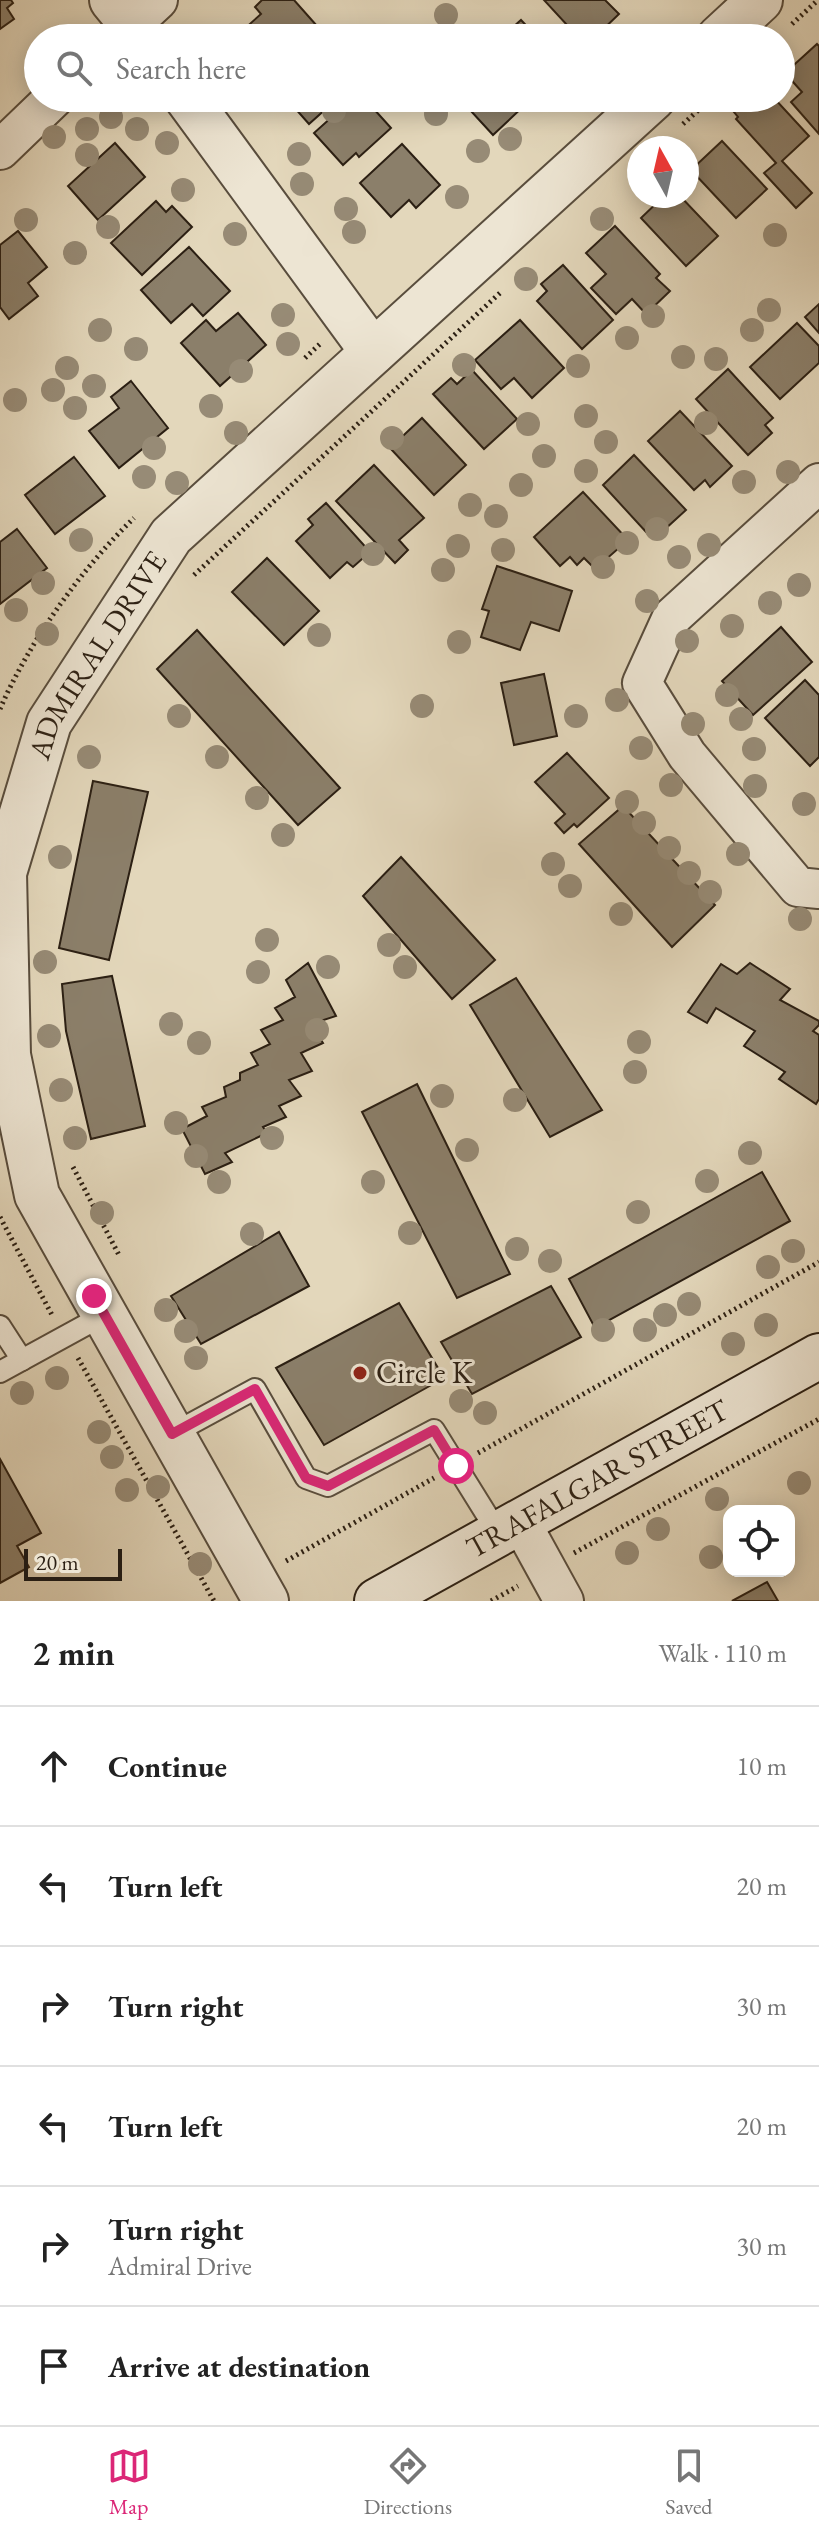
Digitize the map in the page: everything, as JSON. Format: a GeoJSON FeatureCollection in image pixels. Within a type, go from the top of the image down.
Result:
{"type":"FeatureCollection","features":[{"type":"Feature","properties":{"kind":"street"},"geometry":{"type":"LineString","coordinates":[[751,24],[774,14]]}},
{"type":"Feature","properties":{"kind":"street"},"geometry":{"type":"LineString","coordinates":[[0,150],[39,112]]}},
{"type":"Feature","properties":{"kind":"street"},"geometry":{"type":"LineString","coordinates":[[197,112],[373,352]]}},
{"type":"Feature","properties":{"kind":"street","name":"ADMIRAL DRIVE"},"geometry":{"type":"LineString","coordinates":[[266,1601],[37,1195],[10,1120],[4,873],[49,723],[171,536],[638,112]]}},
{"type":"Feature","properties":{"kind":"street"},"geometry":{"type":"LineString","coordinates":[[819,483],[672,617],[642,683],[687,755],[798,887],[819,889]]}},
{"type":"Feature","properties":{"kind":"street","name":"TRAFALGAR STREET"},"geometry":{"type":"LineString","coordinates":[[377,1601],[819,1356]]}},
{"type":"Feature","properties":{"kind":"street"},"geometry":{"type":"LineString","coordinates":[[509,1527],[564,1601]]}},
{"type":"Feature","properties":{"kind":"lane"},"geometry":{"type":"LineString","coordinates":[[0,1372],[104,1315]]}},
{"type":"Feature","properties":{"kind":"lane"},"geometry":{"type":"LineString","coordinates":[[0,1326],[22,1360]]}},
{"type":"Feature","properties":{"kind":"lane"},"geometry":{"type":"LineString","coordinates":[[172,1434],[255,1389],[306,1478],[328,1486],[434,1430],[456,1466],[509,1527]]}},
{"type":"Feature","properties":{"kind":"path"},"geometry":{"type":"LineString","coordinates":[[774,14],[818,0]]}},
{"type":"Feature","properties":{"kind":"path"},"geometry":{"type":"LineString","coordinates":[[192,577],[502,292]]}},
{"type":"Feature","properties":{"kind":"path"},"geometry":{"type":"LineString","coordinates":[[304,358],[328,337]]}},
{"type":"Feature","properties":{"kind":"path"},"geometry":{"type":"LineString","coordinates":[[0,709],[11,684],[49,620],[119,533],[142,511]]}},
{"type":"Feature","properties":{"kind":"path"},"geometry":{"type":"LineString","coordinates":[[71,1164],[123,1264]]}},
{"type":"Feature","properties":{"kind":"path"},"geometry":{"type":"LineString","coordinates":[[0,1217],[214,1601]]}},
{"type":"Feature","properties":{"kind":"path"},"geometry":{"type":"LineString","coordinates":[[279,1548],[286,1561],[819,1262]]}},
{"type":"Feature","properties":{"kind":"path"},"geometry":{"type":"LineString","coordinates":[[570,1556],[819,1419]]}},
{"type":"Feature","properties":{"kind":"path"},"geometry":{"type":"LineString","coordinates":[[491,1601],[528,1581]]}},
{"type":"Feature","properties":{"kind":"building"},"geometry":{"type":"Polygon","coordinates":[[[0,0],[11,0],[13,3],[7,8],[14,19],[0,29],[0,0]]]}},
{"type":"Feature","properties":{"kind":"building"},"geometry":{"type":"Polygon","coordinates":[[[262,0],[294,0],[315,24],[250,24],[261,14],[255,7],[262,0]]]}},
{"type":"Feature","properties":{"kind":"building"},"geometry":{"type":"Polygon","coordinates":[[[544,0],[605,0],[619,14],[609,24],[566,24],[544,0]]]}},
{"type":"Feature","properties":{"kind":"building"},"geometry":{"type":"Polygon","coordinates":[[[817,44],[819,46],[819,134],[795,107],[795,98],[802,92],[795,84],[795,64],[817,44]]]}},
{"type":"Feature","properties":{"kind":"building"},"geometry":{"type":"Polygon","coordinates":[[[298,112],[322,112],[309,124],[298,112]]]}},
{"type":"Feature","properties":{"kind":"building"},"geometry":{"type":"Polygon","coordinates":[[[337,112],[377,112],[391,128],[359,157],[356,153],[343,165],[314,133],[337,112]]]}},
{"type":"Feature","properties":{"kind":"building"},"geometry":{"type":"Polygon","coordinates":[[[472,112],[517,112],[493,135],[472,112]]]}},
{"type":"Feature","properties":{"kind":"building"},"geometry":{"type":"Polygon","coordinates":[[[734,112],[787,112],[809,136],[782,161],[812,193],[796,208],[764,173],[776,163],[736,119],[738,117],[734,112]]]}},
{"type":"Feature","properties":{"kind":"building"},"geometry":{"type":"Polygon","coordinates":[[[722,141],[767,189],[736,218],[699,179],[699,163],[722,141]]]}},
{"type":"Feature","properties":{"kind":"building"},"geometry":{"type":"Polygon","coordinates":[[[115,143],[145,177],[98,220],[68,186],[115,143]]]}},
{"type":"Feature","properties":{"kind":"building"},"geometry":{"type":"Polygon","coordinates":[[[402,144],[440,185],[416,208],[409,200],[391,217],[360,183],[402,144]]]}},
{"type":"Feature","properties":{"kind":"building"},"geometry":{"type":"Polygon","coordinates":[[[156,201],[166,212],[172,206],[192,227],[142,275],[111,243],[156,201]]]}},
{"type":"Feature","properties":{"kind":"building"},"geometry":{"type":"Polygon","coordinates":[[[651,208],[691,208],[718,236],[686,266],[641,218],[651,208]]]}},
{"type":"Feature","properties":{"kind":"building"},"geometry":{"type":"Polygon","coordinates":[[[615,226],[660,274],[656,278],[670,291],[646,314],[632,299],[616,314],[591,288],[606,274],[586,253],[615,226]]]}},
{"type":"Feature","properties":{"kind":"building"},"geometry":{"type":"Polygon","coordinates":[[[18,231],[47,267],[28,283],[38,296],[9,319],[0,307],[0,245],[18,231]]]}},
{"type":"Feature","properties":{"kind":"building"},"geometry":{"type":"Polygon","coordinates":[[[189,247],[230,291],[203,316],[192,304],[171,323],[141,290],[189,247]]]}},
{"type":"Feature","properties":{"kind":"building"},"geometry":{"type":"Polygon","coordinates":[[[563,265],[613,320],[582,349],[537,301],[547,291],[541,284],[563,265]]]}},
{"type":"Feature","properties":{"kind":"building"},"geometry":{"type":"Polygon","coordinates":[[[819,304],[819,333],[805,317],[819,304]]]}},
{"type":"Feature","properties":{"kind":"building"},"geometry":{"type":"Polygon","coordinates":[[[238,313],[266,345],[220,386],[181,343],[206,320],[216,331],[238,313]]]}},
{"type":"Feature","properties":{"kind":"building"},"geometry":{"type":"Polygon","coordinates":[[[520,320],[564,368],[532,398],[514,378],[501,389],[475,360],[520,320]]]}},
{"type":"Feature","properties":{"kind":"building"},"geometry":{"type":"Polygon","coordinates":[[[797,323],[819,346],[819,363],[780,399],[750,367],[797,323]]]}},
{"type":"Feature","properties":{"kind":"building"},"geometry":{"type":"Polygon","coordinates":[[[728,369],[773,418],[765,425],[772,433],[748,455],[696,399],[728,369]]]}},
{"type":"Feature","properties":{"kind":"building"},"geometry":{"type":"Polygon","coordinates":[[[472,370],[517,419],[484,449],[433,394],[451,378],[457,384],[472,370]]]}},
{"type":"Feature","properties":{"kind":"building"},"geometry":{"type":"Polygon","coordinates":[[[131,381],[168,428],[119,468],[89,431],[119,408],[111,397],[131,381]]]}},
{"type":"Feature","properties":{"kind":"building"},"geometry":{"type":"Polygon","coordinates":[[[680,411],[732,466],[710,487],[705,480],[694,490],[648,441],[680,411]]]}},
{"type":"Feature","properties":{"kind":"building"},"geometry":{"type":"Polygon","coordinates":[[[422,418],[466,465],[434,495],[390,448],[422,418]]]}},
{"type":"Feature","properties":{"kind":"building"},"geometry":{"type":"Polygon","coordinates":[[[634,455],[686,510],[664,530],[657,523],[647,533],[603,485],[634,455]]]}},
{"type":"Feature","properties":{"kind":"building"},"geometry":{"type":"Polygon","coordinates":[[[74,457],[105,496],[55,534],[25,495],[74,457]]]}},
{"type":"Feature","properties":{"kind":"building"},"geometry":{"type":"Polygon","coordinates":[[[374,465],[424,518],[399,540],[408,550],[395,563],[336,501],[374,465]]]}},
{"type":"Feature","properties":{"kind":"building"},"geometry":{"type":"Polygon","coordinates":[[[583,492],[628,540],[595,569],[584,558],[577,565],[570,557],[560,566],[534,537],[583,492]]]}},
{"type":"Feature","properties":{"kind":"building"},"geometry":{"type":"Polygon","coordinates":[[[326,503],[370,552],[353,567],[347,562],[330,578],[296,541],[313,525],[308,519],[326,503]]]}},
{"type":"Feature","properties":{"kind":"building"},"geometry":{"type":"Polygon","coordinates":[[[17,529],[47,568],[0,604],[0,542],[17,529]]]}},
{"type":"Feature","properties":{"kind":"building"},"geometry":{"type":"Polygon","coordinates":[[[267,558],[319,611],[284,645],[232,592],[267,558]]]}},
{"type":"Feature","properties":{"kind":"building"},"geometry":{"type":"Polygon","coordinates":[[[497,566],[572,591],[559,631],[531,622],[520,650],[481,637],[489,611],[482,609],[497,566]]]}},
{"type":"Feature","properties":{"kind":"building"},"geometry":{"type":"Polygon","coordinates":[[[781,627],[812,662],[753,715],[722,681],[781,627]]]}},
{"type":"Feature","properties":{"kind":"building"},"geometry":{"type":"Polygon","coordinates":[[[197,630],[340,788],[298,825],[157,669],[197,630]]]}},
{"type":"Feature","properties":{"kind":"building"},"geometry":{"type":"Polygon","coordinates":[[[544,674],[557,736],[514,745],[501,683],[544,674]]]}},
{"type":"Feature","properties":{"kind":"building"},"geometry":{"type":"Polygon","coordinates":[[[805,680],[819,695],[819,757],[810,766],[765,718],[805,680]]]}},
{"type":"Feature","properties":{"kind":"building"},"geometry":{"type":"Polygon","coordinates":[[[567,753],[609,798],[577,827],[574,824],[564,833],[555,823],[565,814],[535,782],[567,753]]]}},
{"type":"Feature","properties":{"kind":"building"},"geometry":{"type":"Polygon","coordinates":[[[93,781],[148,792],[109,960],[59,948],[93,781]]]}},
{"type":"Feature","properties":{"kind":"building"},"geometry":{"type":"Polygon","coordinates":[[[623,806],[715,905],[672,947],[579,844],[623,806]]]}},
{"type":"Feature","properties":{"kind":"building"},"geometry":{"type":"Polygon","coordinates":[[[401,857],[495,960],[452,999],[363,896],[401,857]]]}},
{"type":"Feature","properties":{"kind":"building"},"geometry":{"type":"Polygon","coordinates":[[[308,963],[336,1016],[311,1024],[323,1043],[301,1053],[312,1071],[289,1080],[301,1096],[279,1106],[286,1117],[263,1127],[267,1133],[225,1153],[232,1162],[205,1174],[182,1129],[207,1116],[202,1107],[226,1097],[224,1087],[240,1080],[240,1073],[258,1065],[251,1053],[270,1044],[261,1030],[283,1020],[275,1008],[295,997],[286,980],[308,963]]]}},
{"type":"Feature","properties":{"kind":"building"},"geometry":{"type":"Polygon","coordinates":[[[750,963],[790,989],[780,1000],[819,1021],[813,1031],[819,1035],[819,1099],[816,1104],[779,1079],[785,1072],[744,1046],[755,1031],[716,1008],[707,1023],[688,1012],[721,964],[737,974],[750,963]]]}},
{"type":"Feature","properties":{"kind":"building"},"geometry":{"type":"Polygon","coordinates":[[[112,976],[145,1126],[91,1139],[66,1031],[62,984],[112,976]]]}},
{"type":"Feature","properties":{"kind":"building"},"geometry":{"type":"Polygon","coordinates":[[[516,978],[602,1110],[550,1137],[470,1005],[516,978]]]}},
{"type":"Feature","properties":{"kind":"building"},"geometry":{"type":"Polygon","coordinates":[[[417,1084],[510,1274],[457,1298],[362,1112],[417,1084]]]}},
{"type":"Feature","properties":{"kind":"building"},"geometry":{"type":"Polygon","coordinates":[[[762,1172],[790,1221],[595,1328],[569,1279],[762,1172]]]}},
{"type":"Feature","properties":{"kind":"building"},"geometry":{"type":"Polygon","coordinates":[[[279,1232],[309,1286],[201,1344],[171,1296],[279,1232]]]}},
{"type":"Feature","properties":{"kind":"building"},"geometry":{"type":"Polygon","coordinates":[[[551,1286],[581,1337],[472,1394],[441,1342],[551,1286]]]}},
{"type":"Feature","properties":{"kind":"building","name":"Circle K"},"geometry":{"type":"Polygon","coordinates":[[[399,1303],[444,1378],[324,1445],[276,1368],[399,1303]]]}},
{"type":"Feature","properties":{"kind":"building"},"geometry":{"type":"Polygon","coordinates":[[[0,1459],[41,1533],[17,1546],[29,1567],[0,1583],[0,1459]]]}},
{"type":"Feature","properties":{"kind":"building"},"geometry":{"type":"Polygon","coordinates":[[[767,1582],[778,1601],[732,1601],[767,1582]]]}},
{"type":"Feature","properties":{"kind":"place","name":"Circle K"},"geometry":{"type":"Point","coordinates":[360,1373]}},
{"type":"Feature","properties":{"kind":"route"},"geometry":{"type":"LineString","coordinates":[[94,1296],[172,1434],[255,1389],[306,1478],[328,1486],[434,1430],[456,1466]]}}]}
